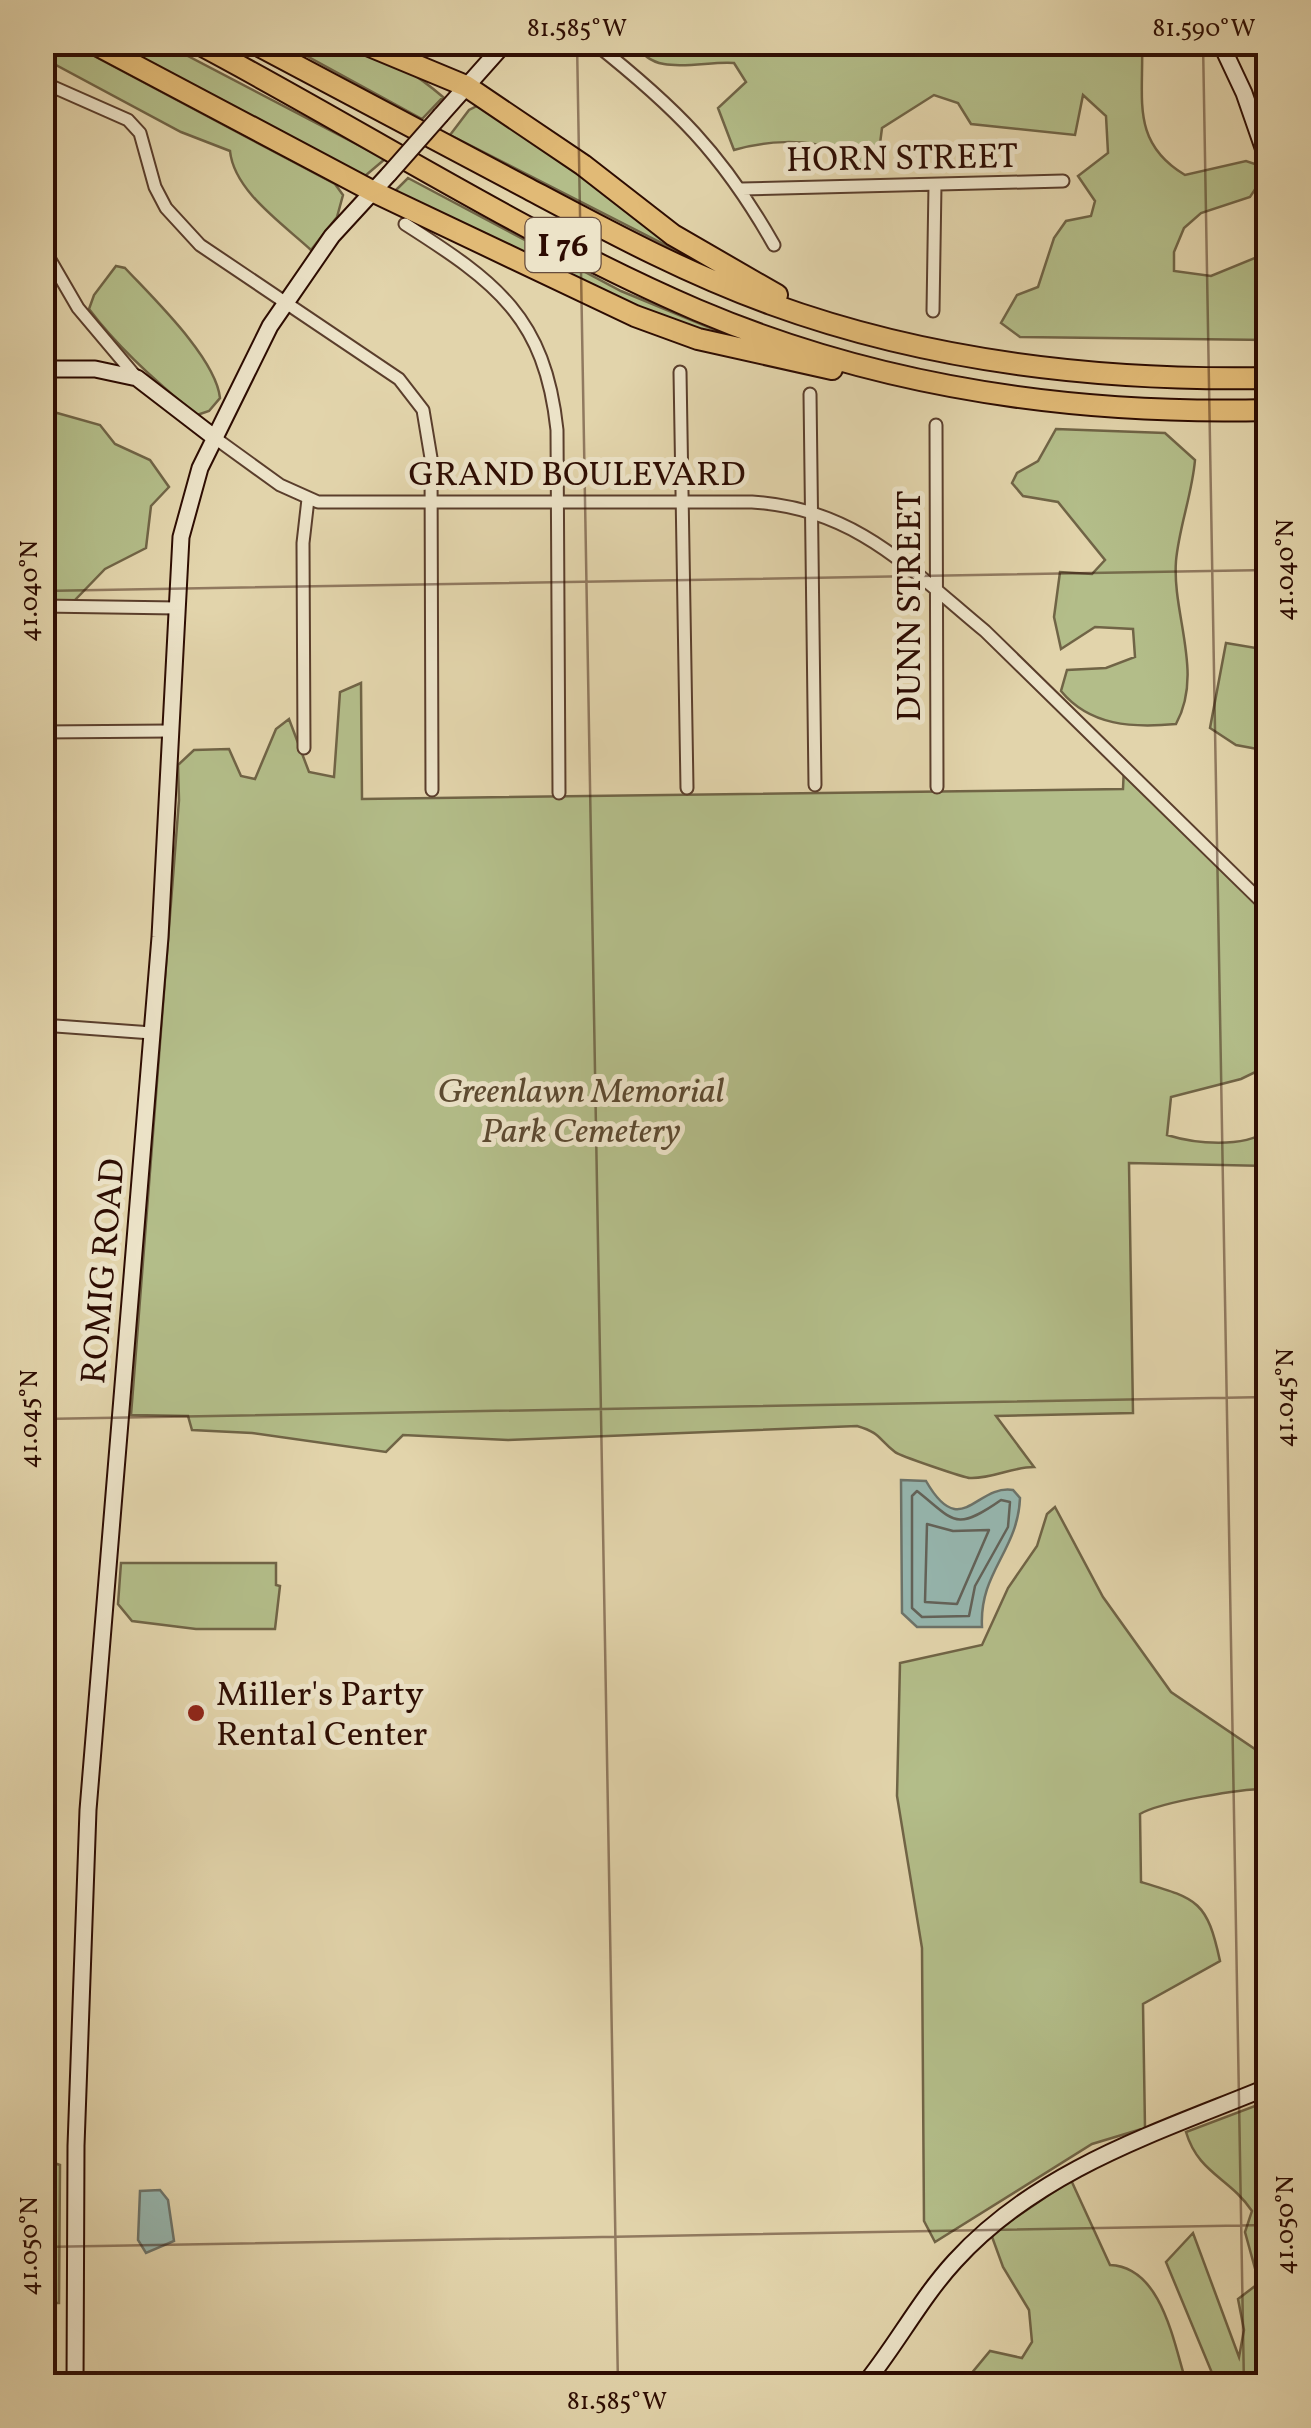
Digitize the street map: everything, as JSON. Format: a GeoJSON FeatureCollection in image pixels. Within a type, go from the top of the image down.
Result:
{"type":"FeatureCollection","features":[{"type":"Feature","properties":{"kind":"highway"},"geometry":{"type":"LineString","coordinates":[[79,42],[112,55]]}},
{"type":"Feature","properties":{"kind":"highway"},"geometry":{"type":"LineString","coordinates":[[91,42],[372,191],[635,316],[685,334],[794,362],[957,388]]}},
{"type":"Feature","properties":{"kind":"highway","name":"I 76"},"geometry":{"type":"LineString","coordinates":[[194,42],[642,285],[808,350],[957,388],[1091,406],[1268,410]]}},
{"type":"Feature","properties":{"kind":"highway","name":"I 76"},"geometry":{"type":"LineString","coordinates":[[252,42],[627,242],[723,286],[832,324],[1035,368],[1162,378],[1268,378]]}},
{"type":"Feature","properties":{"kind":"highway"},"geometry":{"type":"LineString","coordinates":[[360,43],[466,86],[583,165],[674,234],[832,324]]}},
{"type":"Feature","properties":{"kind":"street","name":"ROMIG ROAD"},"geometry":{"type":"LineString","coordinates":[[75,2386],[76,2134],[88,1810],[152,1032],[176,608],[185,521],[200,468],[285,302],[332,236],[506,42]]}},
{"type":"Feature","properties":{"kind":"street"},"geometry":{"type":"LineString","coordinates":[[592,42],[685,118],[742,189],[774,245]]}},
{"type":"Feature","properties":{"kind":"street"},"geometry":{"type":"LineString","coordinates":[[1220,42],[1268,162]]}},
{"type":"Feature","properties":{"kind":"street"},"geometry":{"type":"LineString","coordinates":[[42,82],[128,120],[143,143],[155,187],[183,229],[233,270],[371,357],[418,400],[430,435],[432,790]]}},
{"type":"Feature","properties":{"kind":"street","name":"HORN STREET"},"geometry":{"type":"LineString","coordinates":[[742,189],[1064,181]]}},
{"type":"Feature","properties":{"kind":"street"},"geometry":{"type":"LineString","coordinates":[[933,311],[935,186]]}},
{"type":"Feature","properties":{"kind":"street"},"geometry":{"type":"LineString","coordinates":[[405,224],[482,276],[528,325],[553,396],[558,504],[559,793]]}},
{"type":"Feature","properties":{"kind":"street","name":"GRAND BOULEVARD"},"geometry":{"type":"LineString","coordinates":[[42,246],[78,308],[137,378],[280,485],[308,499],[340,504],[752,502],[811,509],[863,535],[936,589],[1268,908]]}},
{"type":"Feature","properties":{"kind":"street"},"geometry":{"type":"LineString","coordinates":[[42,368],[96,369],[137,378]]}},
{"type":"Feature","properties":{"kind":"street"},"geometry":{"type":"LineString","coordinates":[[680,372],[687,788]]}},
{"type":"Feature","properties":{"kind":"street"},"geometry":{"type":"LineString","coordinates":[[810,394],[815,786]]}},
{"type":"Feature","properties":{"kind":"street","name":"DUNN STREET"},"geometry":{"type":"LineString","coordinates":[[936,425],[937,787]]}},
{"type":"Feature","properties":{"kind":"street"},"geometry":{"type":"LineString","coordinates":[[304,748],[304,543],[308,499]]}},
{"type":"Feature","properties":{"kind":"street"},"geometry":{"type":"LineString","coordinates":[[42,606],[176,608]]}},
{"type":"Feature","properties":{"kind":"street"},"geometry":{"type":"LineString","coordinates":[[42,732],[170,731]]}},
{"type":"Feature","properties":{"kind":"street"},"geometry":{"type":"LineString","coordinates":[[42,1026],[152,1032]]}},
{"type":"Feature","properties":{"kind":"street"},"geometry":{"type":"LineString","coordinates":[[863,2386],[938,2282],[990,2226],[1064,2172],[1268,2087]]}},
{"type":"Feature","properties":{"kind":"green space"},"geometry":{"type":"Polygon","coordinates":[[[43,43],[79,48],[335,184],[343,195],[337,217],[311,250],[250,193],[233,166],[230,151],[181,132],[43,58],[43,43]]]}},
{"type":"Feature","properties":{"kind":"green space"},"geometry":{"type":"Polygon","coordinates":[[[110,43],[163,43],[385,159],[365,176],[110,43]]]}},
{"type":"Feature","properties":{"kind":"green space"},"geometry":{"type":"Polygon","coordinates":[[[283,43],[330,44],[369,52],[405,69],[443,97],[422,119],[283,43]]]}},
{"type":"Feature","properties":{"kind":"green space"},"geometry":{"type":"Polygon","coordinates":[[[637,43],[1142,43],[1144,118],[1155,148],[1167,162],[1185,175],[1246,161],[1258,165],[1264,176],[1250,197],[1201,213],[1184,228],[1174,252],[1174,271],[1211,276],[1267,253],[1268,234],[1268,340],[1020,337],[1001,323],[1017,295],[1038,287],[1054,238],[1066,221],[1091,216],[1095,201],[1078,176],[1108,153],[1106,116],[1083,95],[1075,135],[971,124],[958,103],[934,95],[882,128],[877,167],[870,167],[835,150],[798,142],[734,150],[718,108],[746,82],[734,63],[665,64],[653,61],[637,43]]]}},
{"type":"Feature","properties":{"kind":"green space"},"geometry":{"type":"Polygon","coordinates":[[[483,103],[689,257],[450,135],[469,110],[483,103]]]}},
{"type":"Feature","properties":{"kind":"green space"},"geometry":{"type":"Polygon","coordinates":[[[408,178],[621,291],[776,355],[626,305],[394,192],[408,178]]]}},
{"type":"Feature","properties":{"kind":"green space"},"geometry":{"type":"Polygon","coordinates":[[[116,266],[125,268],[166,311],[207,365],[220,398],[209,411],[197,415],[167,391],[89,309],[94,295],[116,266]]]}},
{"type":"Feature","properties":{"kind":"green space"},"geometry":{"type":"Polygon","coordinates":[[[43,409],[100,425],[115,444],[150,460],[169,487],[151,506],[146,548],[105,569],[74,601],[43,600],[43,409]]]}},
{"type":"Feature","properties":{"kind":"green space"},"geometry":{"type":"Polygon","coordinates":[[[1056,429],[1165,433],[1195,460],[1176,561],[1187,685],[1176,724],[1128,725],[1099,718],[1072,703],[1061,691],[1067,670],[1106,668],[1135,657],[1133,629],[1095,627],[1061,649],[1054,617],[1060,572],[1092,574],[1105,560],[1058,502],[1023,496],[1012,483],[1017,473],[1038,461],[1056,429]]]}},
{"type":"Feature","properties":{"kind":"green space"},"geometry":{"type":"Polygon","coordinates":[[[1226,643],[1268,650],[1268,751],[1236,745],[1210,728],[1226,643]]]}},
{"type":"Feature","properties":{"kind":"green space","name":"Greenlawn Memorial Park Cemetery"},"geometry":{"type":"Polygon","coordinates":[[[361,683],[362,799],[1123,789],[1124,766],[1268,908],[1268,1066],[1241,1079],[1171,1097],[1167,1135],[1219,1143],[1245,1140],[1268,1131],[1268,1166],[1129,1163],[1133,1413],[996,1416],[1034,1467],[970,1478],[899,1454],[875,1434],[857,1426],[508,1440],[403,1435],[386,1452],[252,1433],[192,1430],[188,1416],[131,1415],[179,800],[178,765],[194,750],[229,749],[241,776],[255,779],[276,729],[289,719],[309,772],[334,777],[340,692],[361,683]]]}},
{"type":"Feature","properties":{"kind":"green space"},"geometry":{"type":"Polygon","coordinates":[[[1055,1507],[1103,1597],[1171,1692],[1268,1758],[1268,1789],[1202,1797],[1140,1814],[1141,1882],[1176,1893],[1197,1905],[1210,1926],[1220,1961],[1143,2004],[1145,2128],[1092,2144],[935,2242],[924,2221],[922,1948],[897,1796],[900,1663],[982,1645],[1008,1588],[1037,1546],[1047,1514],[1055,1507]]]}},
{"type":"Feature","properties":{"kind":"green space"},"geometry":{"type":"Polygon","coordinates":[[[121,1563],[276,1563],[276,1585],[280,1586],[275,1629],[196,1629],[132,1621],[118,1604],[121,1563]]]}},
{"type":"Feature","properties":{"kind":"green space"},"geometry":{"type":"Polygon","coordinates":[[[1268,2101],[1268,2385],[1217,2385],[1166,2262],[1193,2233],[1239,2357],[1244,2330],[1238,2299],[1259,2283],[1245,2232],[1252,2211],[1198,2157],[1186,2132],[1268,2101]]]}},
{"type":"Feature","properties":{"kind":"green space"},"geometry":{"type":"Polygon","coordinates":[[[42,2159],[60,2165],[59,2303],[43,2303],[42,2159]]]}},
{"type":"Feature","properties":{"kind":"green space"},"geometry":{"type":"Polygon","coordinates":[[[1071,2180],[1110,2265],[1128,2269],[1143,2279],[1164,2311],[1187,2385],[961,2386],[990,2351],[1022,2358],[1032,2342],[1029,2310],[1003,2267],[991,2234],[1071,2180]]]}},
{"type":"Feature","properties":{"kind":"water"},"geometry":{"type":"Polygon","coordinates":[[[901,1480],[926,1481],[938,1499],[959,1509],[1000,1490],[1013,1490],[1020,1498],[1013,1533],[986,1591],[982,1627],[917,1627],[902,1613],[901,1480]]]}},
{"type":"Feature","properties":{"kind":"water"},"geometry":{"type":"Polygon","coordinates":[[[160,2190],[168,2200],[174,2241],[146,2253],[138,2240],[140,2191],[160,2190]]]}},
{"type":"Feature","properties":{"kind":"place","name":"Miller's Party Rental Center"},"geometry":{"type":"Point","coordinates":[196,1713]}}]}
